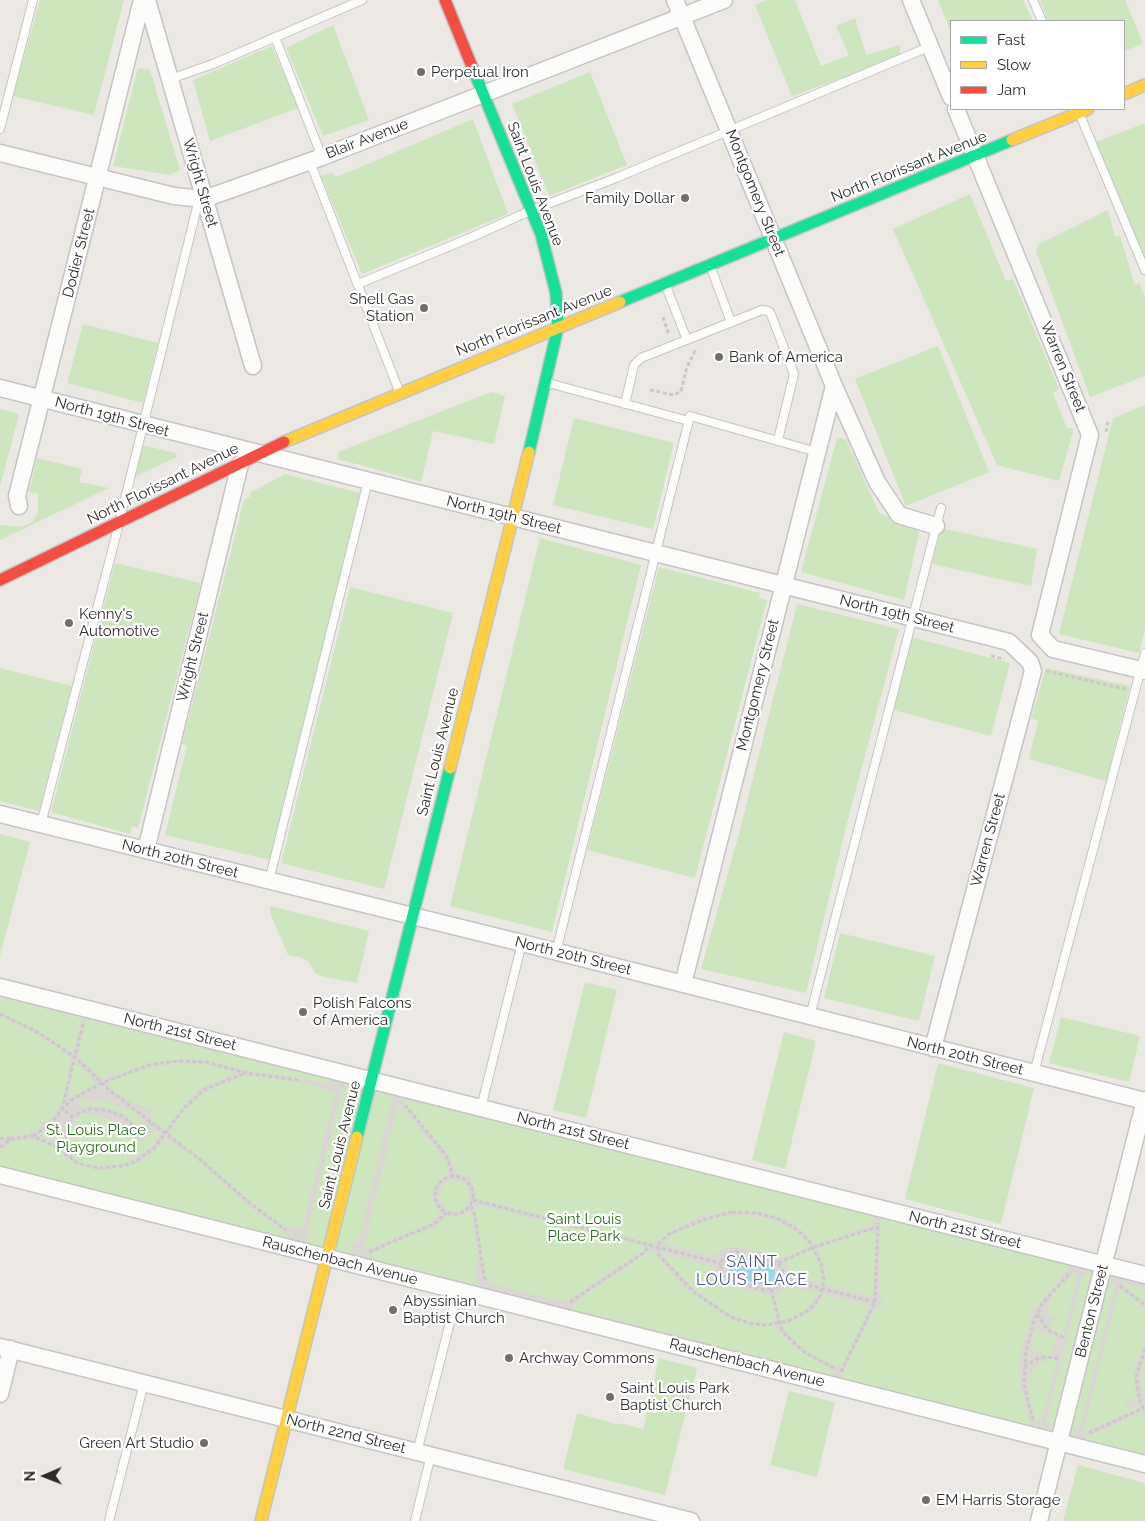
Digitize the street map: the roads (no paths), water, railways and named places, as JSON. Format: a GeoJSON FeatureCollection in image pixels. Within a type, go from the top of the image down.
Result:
{"type":"FeatureCollection","features":[{"type":"Feature","properties":{"kind":"street","name":"Dodier Street"},"geometry":{"type":"LineString","coordinates":[[19,506],[17,496],[142,0]]}},
{"type":"Feature","properties":{"kind":"street","name":"Wright Street"},"geometry":{"type":"LineString","coordinates":[[147,0],[202,199],[253,366]]}},
{"type":"Feature","properties":{"kind":"street","name":"Saint Louis Avenue"},"geometry":{"type":"LineString","coordinates":[[261,1521],[513,518],[558,327],[556,293],[541,234],[445,0]]}},
{"type":"Feature","properties":{"kind":"street","name":"Montgomery Street"},"geometry":{"type":"LineString","coordinates":[[675,0],[834,386],[877,482],[894,509],[904,517],[936,526]]}},
{"type":"Feature","properties":{"kind":"street","name":"Blair Avenue"},"geometry":{"type":"LineString","coordinates":[[0,154],[174,196],[202,199],[316,159],[724,0]]}},
{"type":"Feature","properties":{"kind":"street"},"geometry":{"type":"LineString","coordinates":[[911,0],[950,95]]}},
{"type":"Feature","properties":{"kind":"street"},"geometry":{"type":"LineString","coordinates":[[1125,94],[1145,85]]}},
{"type":"Feature","properties":{"kind":"street","name":"Warren Street"},"geometry":{"type":"LineString","coordinates":[[956,110],[1090,435],[1040,635],[1053,649],[1143,670]]}},
{"type":"Feature","properties":{"kind":"street","name":"North Florissant Avenue"},"geometry":{"type":"LineString","coordinates":[[0,580],[260,454],[399,392],[774,239],[1082,110]]}},
{"type":"Feature","properties":{"kind":"street","name":"Montgomery Street"},"geometry":{"type":"LineString","coordinates":[[683,984],[834,386]]}},
{"type":"Feature","properties":{"kind":"street","name":"North 19th Street"},"geometry":{"type":"LineString","coordinates":[[0,388],[1009,642]]}},
{"type":"Feature","properties":{"kind":"street","name":"Wright Street"},"geometry":{"type":"LineString","coordinates":[[146,850],[240,464]]}},
{"type":"Feature","properties":{"kind":"street","name":"Warren Street"},"geometry":{"type":"LineString","coordinates":[[933,1048],[1033,671],[1030,662],[1009,642]]}},
{"type":"Feature","properties":{"kind":"street","name":"North 20th Street"},"geometry":{"type":"LineString","coordinates":[[0,814],[522,943],[1145,1101]]}},
{"type":"Feature","properties":{"kind":"street","name":"North 21st Street"},"geometry":{"type":"LineString","coordinates":[[0,987],[1145,1275]]}},
{"type":"Feature","properties":{"kind":"street","name":"Benton Street"},"geometry":{"type":"LineString","coordinates":[[1039,1521],[1145,1101]]}},
{"type":"Feature","properties":{"kind":"street","name":"Rauschenbach Avenue"},"geometry":{"type":"LineString","coordinates":[[0,1175],[1145,1464]]}},
{"type":"Feature","properties":{"kind":"street"},"geometry":{"type":"LineString","coordinates":[[0,1394],[5,1348]]}},
{"type":"Feature","properties":{"kind":"street","name":"North 22nd Street"},"geometry":{"type":"LineString","coordinates":[[5,1348],[691,1521]]}},
{"type":"Feature","properties":{"kind":"lane"},"geometry":{"type":"LineString","coordinates":[[0,129],[33,0]]}},
{"type":"Feature","properties":{"kind":"lane"},"geometry":{"type":"LineString","coordinates":[[170,79],[213,64],[362,0]]}},
{"type":"Feature","properties":{"kind":"lane"},"geometry":{"type":"LineString","coordinates":[[1033,0],[1042,20]]}},
{"type":"Feature","properties":{"kind":"lane"},"geometry":{"type":"LineString","coordinates":[[275,37],[358,284],[399,392]]}},
{"type":"Feature","properties":{"kind":"lane"},"geometry":{"type":"LineString","coordinates":[[358,284],[930,46]]}},
{"type":"Feature","properties":{"kind":"lane"},"geometry":{"type":"LineString","coordinates":[[1082,110],[1145,270]]}},
{"type":"Feature","properties":{"kind":"lane"},"geometry":{"type":"LineString","coordinates":[[41,824],[202,199]]}},
{"type":"Feature","properties":{"kind":"lane"},"geometry":{"type":"LineString","coordinates":[[710,265],[731,322]]}},
{"type":"Feature","properties":{"kind":"lane"},"geometry":{"type":"LineString","coordinates":[[665,283],[686,340]]}},
{"type":"Feature","properties":{"kind":"lane"},"geometry":{"type":"LineString","coordinates":[[625,404],[636,362],[762,310],[770,312],[794,374],[778,440]]}},
{"type":"Feature","properties":{"kind":"lane"},"geometry":{"type":"LineString","coordinates":[[546,382],[689,421]]}},
{"type":"Feature","properties":{"kind":"lane"},"geometry":{"type":"LineString","coordinates":[[556,952],[690,416],[817,452]]}},
{"type":"Feature","properties":{"kind":"lane"},"geometry":{"type":"LineString","coordinates":[[269,881],[368,481]]}},
{"type":"Feature","properties":{"kind":"lane"},"geometry":{"type":"LineString","coordinates":[[810,1016],[941,508]]}},
{"type":"Feature","properties":{"kind":"lane"},"geometry":{"type":"LineString","coordinates":[[1034,1073],[1143,670],[1145,653]]}},
{"type":"Feature","properties":{"kind":"lane"},"geometry":{"type":"LineString","coordinates":[[481,1108],[522,943]]}},
{"type":"Feature","properties":{"kind":"lane"},"geometry":{"type":"LineString","coordinates":[[414,1521],[424,1454],[458,1291]]}},
{"type":"Feature","properties":{"kind":"lane"},"geometry":{"type":"LineString","coordinates":[[109,1521],[144,1383]]}},
{"type":"Feature","properties":{"kind":"water"},"geometry":{"type":"Polygon","coordinates":[[[738,1257],[770,1265],[769,1268],[775,1271],[775,1279],[771,1283],[765,1282],[765,1285],[733,1277],[734,1274],[730,1273],[727,1265],[730,1261],[737,1260],[738,1257]]]}},
{"type":"Feature","properties":{"kind":"place","name":"Perpetual Iron"},"geometry":{"type":"Point","coordinates":[421,72]}},
{"type":"Feature","properties":{"kind":"place","name":"Family Dollar"},"geometry":{"type":"Point","coordinates":[685,198]}},
{"type":"Feature","properties":{"kind":"place","name":"Shell Gas Station"},"geometry":{"type":"Point","coordinates":[424,308]}},
{"type":"Feature","properties":{"kind":"place","name":"Bank of America"},"geometry":{"type":"Point","coordinates":[719,357]}},
{"type":"Feature","properties":{"kind":"place","name":"Kenny's Automotive"},"geometry":{"type":"Point","coordinates":[69,623]}},
{"type":"Feature","properties":{"kind":"place","name":"Polish Falcons of America"},"geometry":{"type":"Point","coordinates":[303,1012]}},
{"type":"Feature","properties":{"kind":"place","name":"Abyssinian Baptist Church"},"geometry":{"type":"Point","coordinates":[393,1310]}},
{"type":"Feature","properties":{"kind":"place","name":"Archway Commons"},"geometry":{"type":"Point","coordinates":[509,1358]}},
{"type":"Feature","properties":{"kind":"place","name":"Saint Louis Park Baptist Church"},"geometry":{"type":"Point","coordinates":[610,1397]}},
{"type":"Feature","properties":{"kind":"place","name":"Green Art Studio"},"geometry":{"type":"Point","coordinates":[204,1443]}},
{"type":"Feature","properties":{"kind":"place","name":"EM Harris Storage"},"geometry":{"type":"Point","coordinates":[926,1500]}},
{"type":"Feature","properties":{"kind":"district","name":"SAINT LOUIS PLACE"},"geometry":{"type":"Point","coordinates":[752,1271]}},
{"type":"Feature","properties":{"kind":"park label","name":"St. Louis Place Playground"},"geometry":{"type":"Point","coordinates":[96,1138]}},
{"type":"Feature","properties":{"kind":"park label","name":"Saint Louis Place Park"},"geometry":{"type":"Point","coordinates":[584,1228]}}]}
